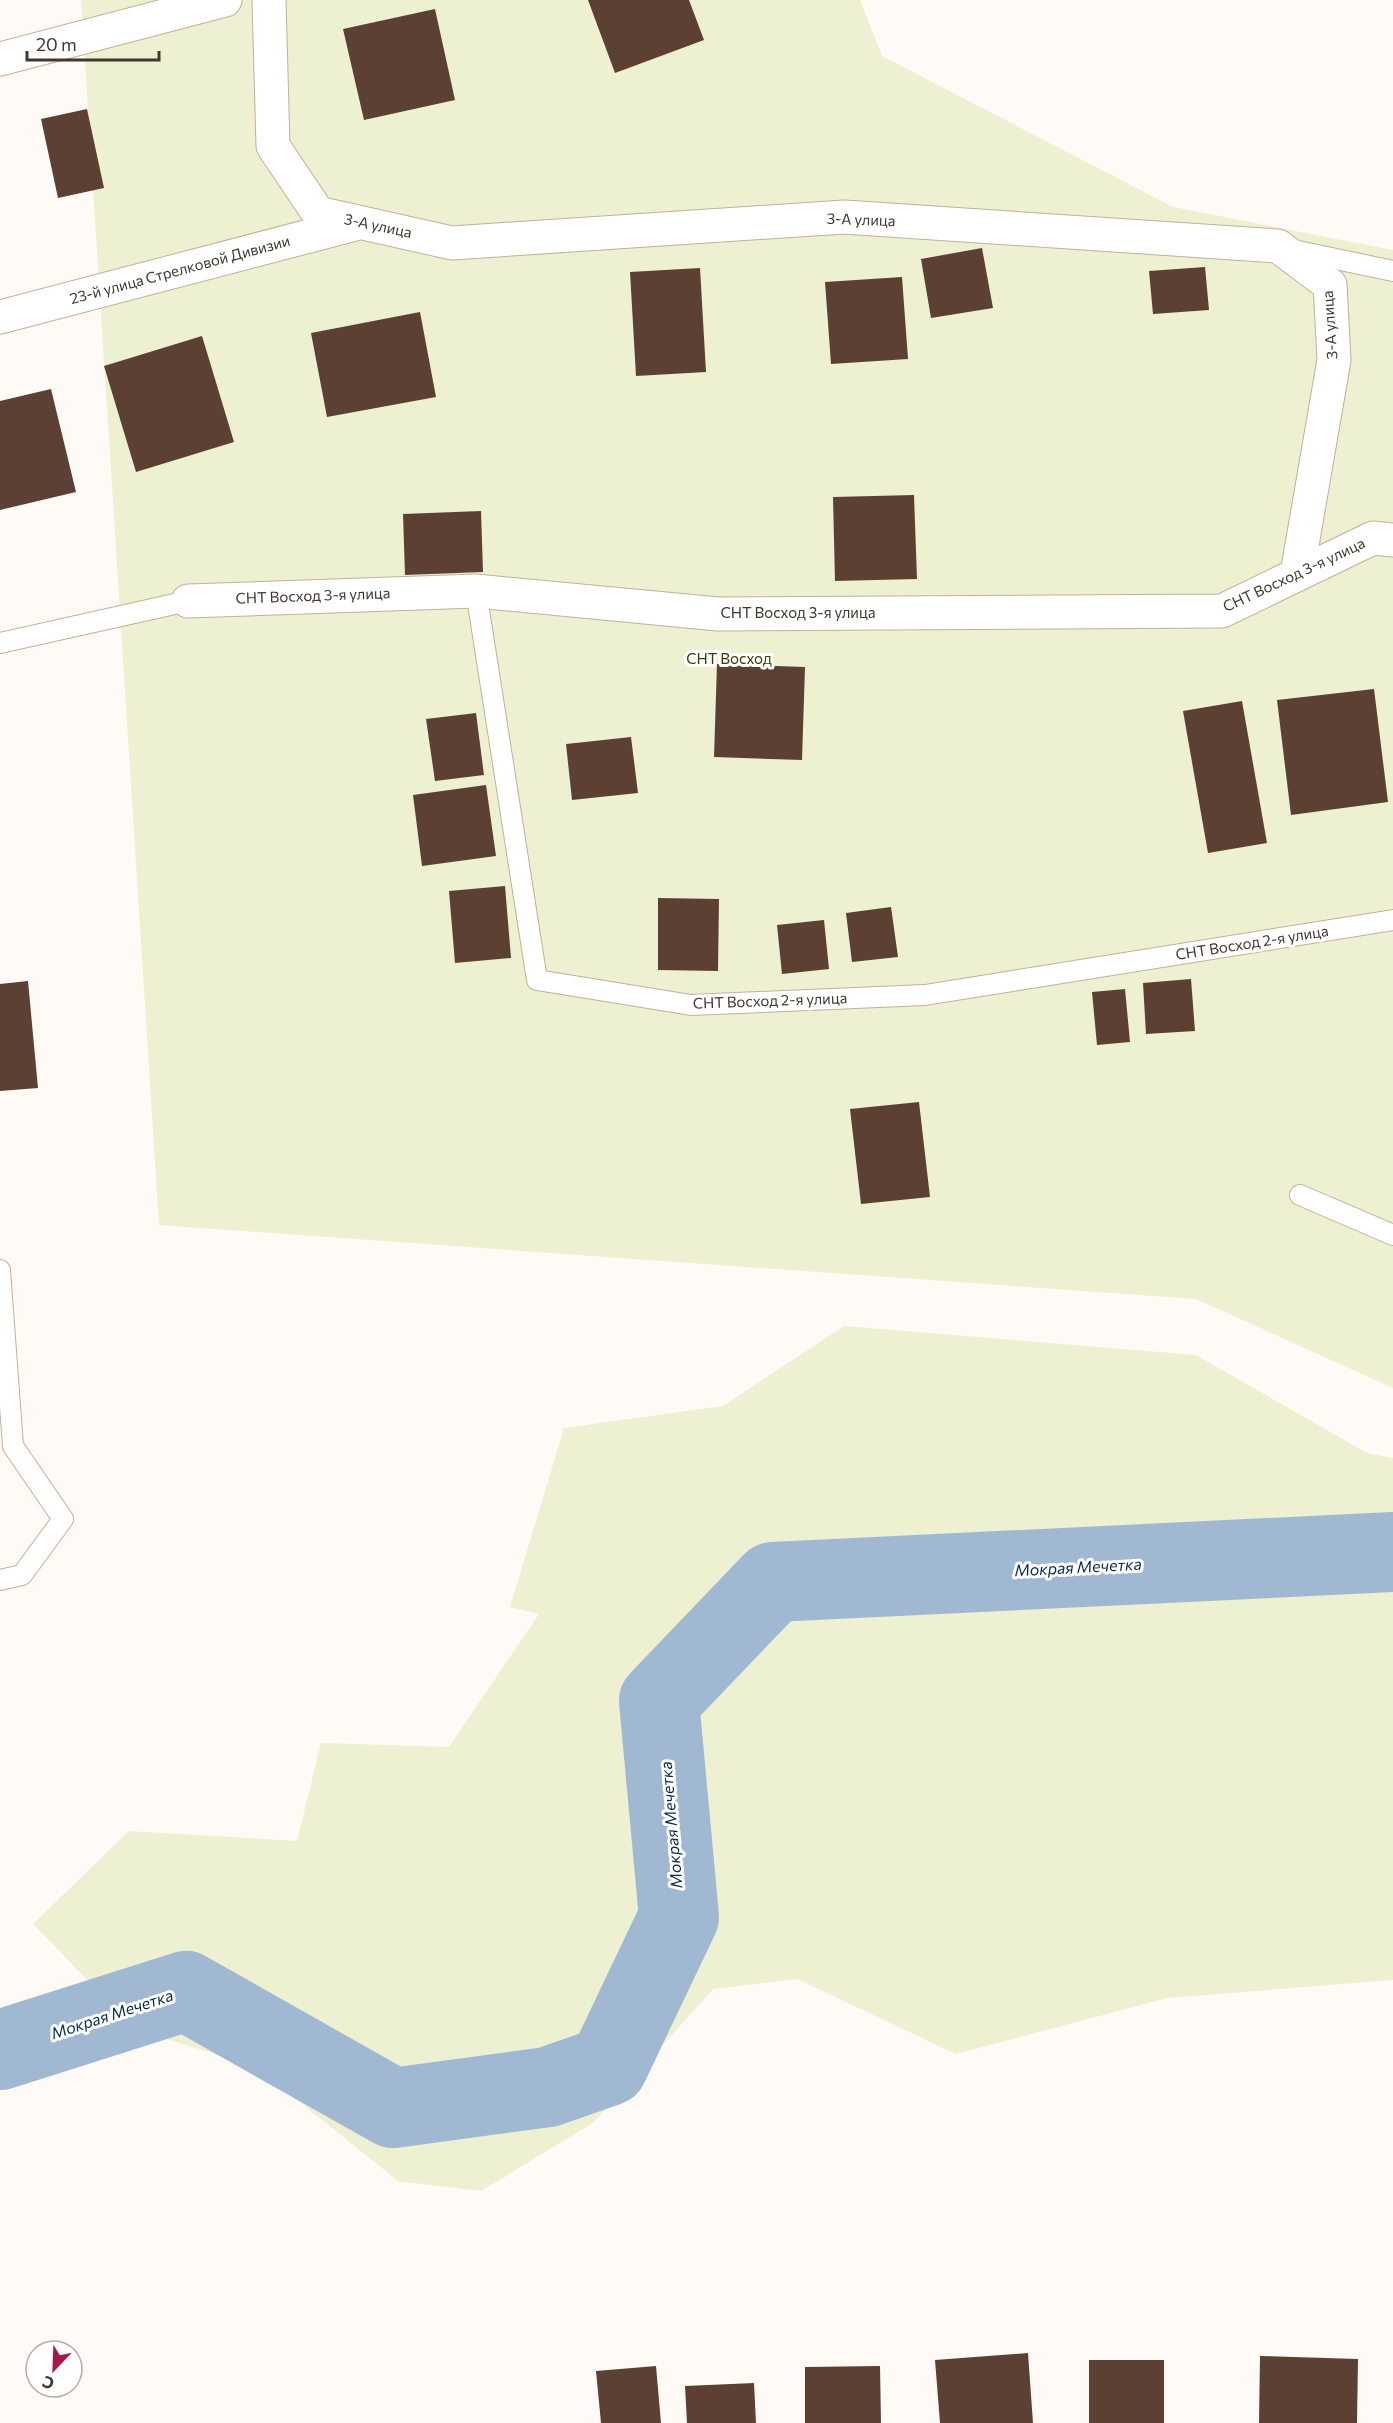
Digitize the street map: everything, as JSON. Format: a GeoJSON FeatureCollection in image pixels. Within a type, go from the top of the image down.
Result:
{"type":"FeatureCollection","features":[{"type":"Feature","properties":{"kind":"street"},"geometry":{"type":"LineString","coordinates":[[0,59],[225,0]]}},
{"type":"Feature","properties":{"kind":"street","name":"3-А улица"},"geometry":{"type":"LineString","coordinates":[[269,0],[273,146],[318,213],[452,243],[844,217],[1278,246],[1330,285],[1334,360],[1297,574]]}},
{"type":"Feature","properties":{"kind":"street","name":"23-й улица Стрелковой Дивизии"},"geometry":{"type":"LineString","coordinates":[[0,317],[361,223]]}},
{"type":"Feature","properties":{"kind":"street","name":"СНТ Восход 3-я улица"},"geometry":{"type":"LineString","coordinates":[[188,601],[476,591],[718,614],[1222,610],[1373,538],[1393,540]]}},
{"type":"Feature","properties":{"kind":"lane"},"geometry":{"type":"LineString","coordinates":[[1278,246],[1393,271]]}},
{"type":"Feature","properties":{"kind":"lane","name":"СНТ Восход 2-я улица"},"geometry":{"type":"LineString","coordinates":[[476,591],[537,980],[691,1005],[924,995],[1393,920]]}},
{"type":"Feature","properties":{"kind":"lane"},"geometry":{"type":"LineString","coordinates":[[0,643],[188,601]]}},
{"type":"Feature","properties":{"kind":"lane"},"geometry":{"type":"LineString","coordinates":[[1300,1195],[1393,1235]]}},
{"type":"Feature","properties":{"kind":"lane"},"geometry":{"type":"LineString","coordinates":[[0,1270],[13,1446],[63,1519],[22,1575],[0,1580]]}},
{"type":"Feature","properties":{"kind":"green space","name":"СНТ Восход"},"geometry":{"type":"Polygon","coordinates":[[[81,0],[860,0],[882,56],[1173,207],[1393,250],[1393,1388],[1196,1299],[159,1225],[81,0]]]}},
{"type":"Feature","properties":{"kind":"green space"},"geometry":{"type":"Polygon","coordinates":[[[844,1326],[1196,1355],[1367,1453],[1393,1458],[1393,1980],[1167,1998],[956,2054],[797,1979],[713,1989],[593,2123],[481,2191],[398,2181],[256,2067],[135,2029],[33,1924],[129,1831],[297,1841],[321,1743],[449,1747],[539,1614],[510,1607],[564,1428],[723,1406],[844,1326]]]}},
{"type":"Feature","properties":{"kind":"building"},"geometry":{"type":"Polygon","coordinates":[[[588,0],[689,0],[704,40],[615,73],[588,0]]]}},
{"type":"Feature","properties":{"kind":"building"},"geometry":{"type":"Polygon","coordinates":[[[435,9],[455,100],[364,120],[343,29],[435,9]]]}},
{"type":"Feature","properties":{"kind":"building"},"geometry":{"type":"Polygon","coordinates":[[[87,109],[104,188],[58,198],[41,119],[87,109]]]}},
{"type":"Feature","properties":{"kind":"building"},"geometry":{"type":"Polygon","coordinates":[[[982,248],[993,308],[931,318],[921,259],[982,248]]]}},
{"type":"Feature","properties":{"kind":"building"},"geometry":{"type":"Polygon","coordinates":[[[1205,267],[1209,310],[1153,314],[1149,271],[1205,267]]]}},
{"type":"Feature","properties":{"kind":"building"},"geometry":{"type":"Polygon","coordinates":[[[700,268],[706,372],[636,376],[630,272],[700,268]]]}},
{"type":"Feature","properties":{"kind":"building"},"geometry":{"type":"Polygon","coordinates":[[[902,277],[908,359],[831,364],[825,282],[902,277]]]}},
{"type":"Feature","properties":{"kind":"building"},"geometry":{"type":"Polygon","coordinates":[[[420,312],[436,397],[327,417],[311,333],[420,312]]]}},
{"type":"Feature","properties":{"kind":"building"},"geometry":{"type":"Polygon","coordinates":[[[202,336],[234,442],[136,472],[104,366],[202,336]]]}},
{"type":"Feature","properties":{"kind":"building"},"geometry":{"type":"Polygon","coordinates":[[[51,389],[76,492],[0,510],[0,401],[51,389]]]}},
{"type":"Feature","properties":{"kind":"building"},"geometry":{"type":"Polygon","coordinates":[[[914,495],[917,579],[835,581],[833,497],[914,495]]]}},
{"type":"Feature","properties":{"kind":"building"},"geometry":{"type":"Polygon","coordinates":[[[481,511],[483,572],[405,575],[403,514],[481,511]]]}},
{"type":"Feature","properties":{"kind":"building"},"geometry":{"type":"Polygon","coordinates":[[[717,664],[805,667],[802,760],[714,757],[717,664]]]}},
{"type":"Feature","properties":{"kind":"building"},"geometry":{"type":"Polygon","coordinates":[[[1374,689],[1388,802],[1291,815],[1277,700],[1374,689]]]}},
{"type":"Feature","properties":{"kind":"building"},"geometry":{"type":"Polygon","coordinates":[[[1242,701],[1267,843],[1208,853],[1183,711],[1242,701]]]}},
{"type":"Feature","properties":{"kind":"building"},"geometry":{"type":"Polygon","coordinates":[[[476,713],[484,775],[435,781],[426,719],[476,713]]]}},
{"type":"Feature","properties":{"kind":"building"},"geometry":{"type":"Polygon","coordinates":[[[631,737],[638,793],[572,800],[566,744],[631,737]]]}},
{"type":"Feature","properties":{"kind":"building"},"geometry":{"type":"Polygon","coordinates":[[[486,785],[496,856],[422,866],[413,795],[486,785]]]}},
{"type":"Feature","properties":{"kind":"building"},"geometry":{"type":"Polygon","coordinates":[[[505,886],[511,958],[455,963],[449,891],[505,886]]]}},
{"type":"Feature","properties":{"kind":"building"},"geometry":{"type":"Polygon","coordinates":[[[658,898],[719,899],[718,971],[658,970],[658,898]]]}},
{"type":"Feature","properties":{"kind":"building"},"geometry":{"type":"Polygon","coordinates":[[[891,907],[898,957],[852,962],[846,913],[891,907]]]}},
{"type":"Feature","properties":{"kind":"building"},"geometry":{"type":"Polygon","coordinates":[[[824,920],[829,969],[782,974],[777,925],[824,920]]]}},
{"type":"Feature","properties":{"kind":"building"},"geometry":{"type":"Polygon","coordinates":[[[1191,979],[1195,1031],[1146,1034],[1143,983],[1191,979]]]}},
{"type":"Feature","properties":{"kind":"building"},"geometry":{"type":"Polygon","coordinates":[[[28,981],[38,1088],[0,1091],[0,984],[28,981]]]}},
{"type":"Feature","properties":{"kind":"building"},"geometry":{"type":"Polygon","coordinates":[[[1125,989],[1130,1042],[1097,1045],[1092,992],[1125,989]]]}},
{"type":"Feature","properties":{"kind":"building"},"geometry":{"type":"Polygon","coordinates":[[[919,1102],[930,1197],[861,1204],[850,1109],[919,1102]]]}},
{"type":"Feature","properties":{"kind":"building"},"geometry":{"type":"Polygon","coordinates":[[[1028,2353],[1033,2423],[940,2423],[935,2360],[1028,2353]]]}},
{"type":"Feature","properties":{"kind":"building"},"geometry":{"type":"Polygon","coordinates":[[[1260,2356],[1358,2359],[1357,2423],[1259,2423],[1260,2356]]]}},
{"type":"Feature","properties":{"kind":"building"},"geometry":{"type":"Polygon","coordinates":[[[1089,2360],[1164,2360],[1164,2423],[1089,2423],[1089,2360]]]}},
{"type":"Feature","properties":{"kind":"building"},"geometry":{"type":"Polygon","coordinates":[[[656,2366],[661,2423],[601,2423],[596,2371],[656,2366]]]}},
{"type":"Feature","properties":{"kind":"building"},"geometry":{"type":"Polygon","coordinates":[[[880,2366],[881,2423],[805,2423],[805,2367],[880,2366]]]}},
{"type":"Feature","properties":{"kind":"building"},"geometry":{"type":"Polygon","coordinates":[[[754,2383],[756,2423],[687,2423],[685,2386],[754,2383]]]}},
{"type":"Feature","properties":{"kind":"waterway","name":"Мокрая Мечетка"},"geometry":{"type":"LineString","coordinates":[[0,2050],[186,1991],[393,2108],[548,2087],[608,2066],[679,1917],[659,1701],[773,1582],[1393,1552]]}}]}
